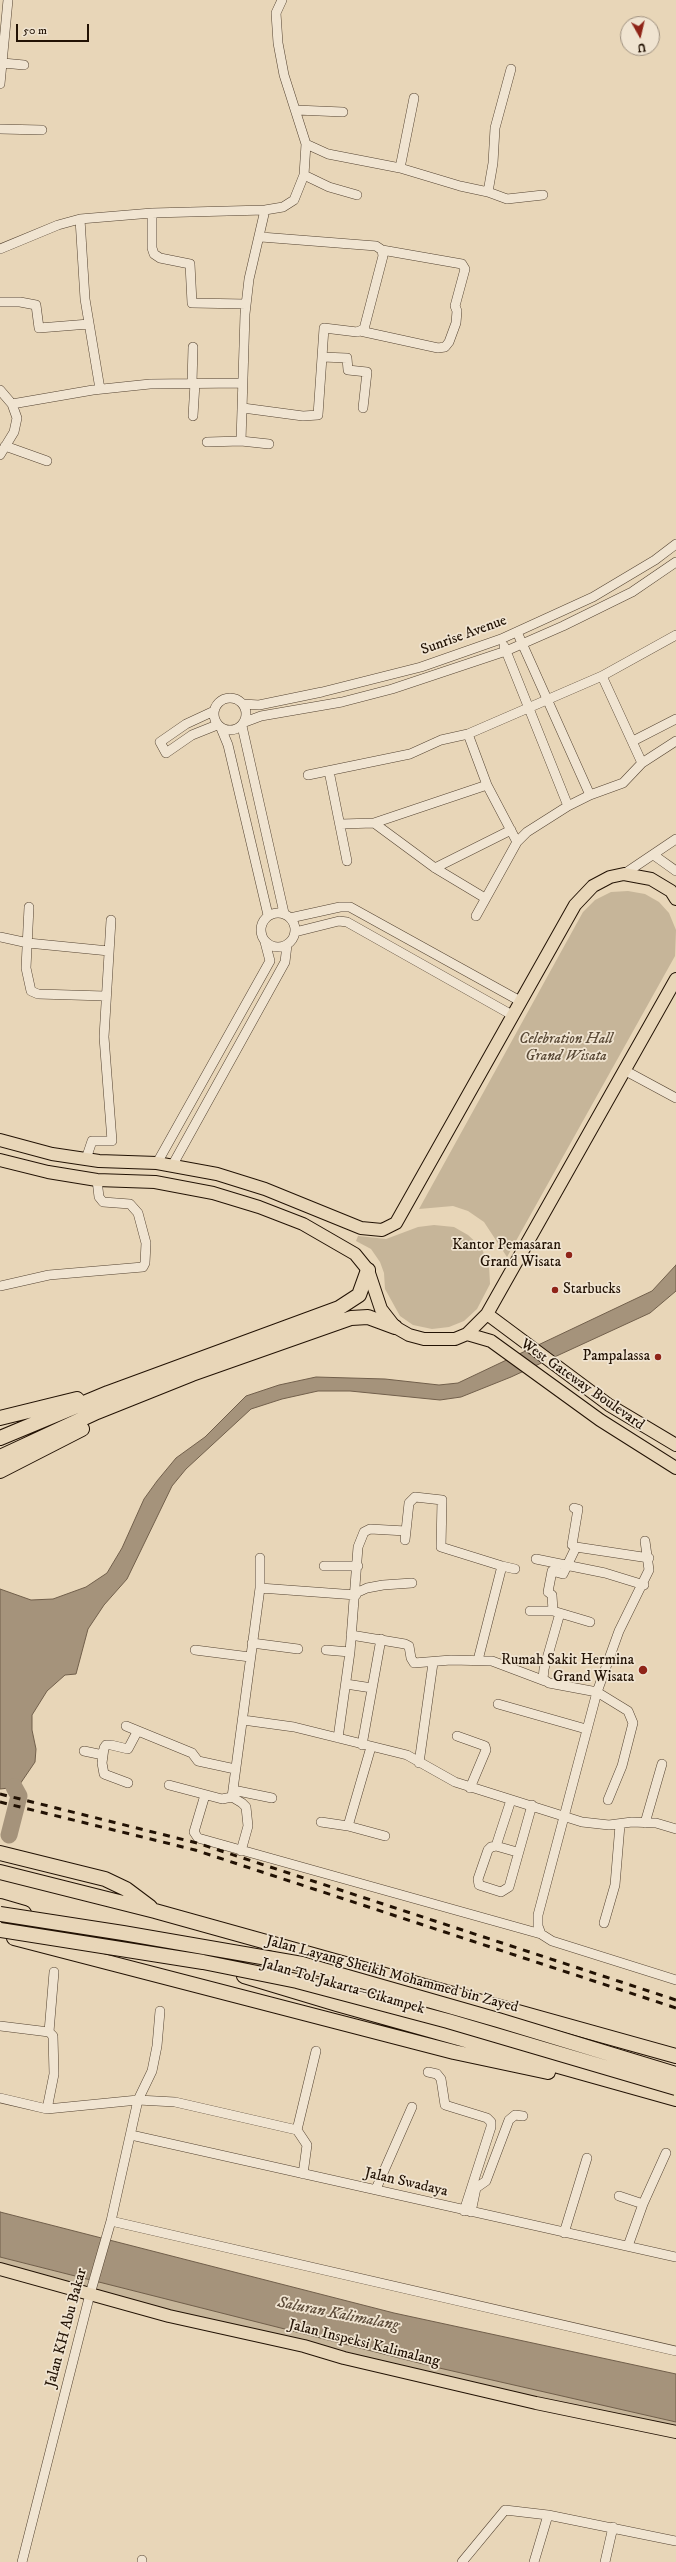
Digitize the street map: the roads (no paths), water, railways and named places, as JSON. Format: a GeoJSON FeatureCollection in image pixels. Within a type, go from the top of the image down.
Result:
{"type":"FeatureCollection","features":[{"type":"Feature","properties":{"kind":"highway"},"geometry":{"type":"LineString","coordinates":[[0,1438],[108,1393],[339,1308],[359,1295],[368,1270]]}},
{"type":"Feature","properties":{"kind":"highway"},"geometry":{"type":"LineString","coordinates":[[0,1457],[97,1412],[146,1394],[192,1374],[351,1318],[368,1317],[395,1327]]}},
{"type":"Feature","properties":{"kind":"highway"},"geometry":{"type":"LineString","coordinates":[[0,1418],[108,1393]]}},
{"type":"Feature","properties":{"kind":"highway"},"geometry":{"type":"LineString","coordinates":[[0,1471],[111,1415],[146,1394]]}},
{"type":"Feature","properties":{"kind":"highway"},"geometry":{"type":"LineString","coordinates":[[0,1853],[104,1879],[126,1889],[156,1912]]}},
{"type":"Feature","properties":{"kind":"highway","name":"Jalan Tol Jakarta–Cikampek"},"geometry":{"type":"LineString","coordinates":[[0,1872],[156,1912],[676,2056]]}},
{"type":"Feature","properties":{"kind":"highway","name":"Jalan Tol Jakarta–Cikampek"},"geometry":{"type":"LineString","coordinates":[[0,1906],[337,2004],[676,2099]]}},
{"type":"Feature","properties":{"kind":"highway","name":"Jalan Layang Sheikh Mohammed bin Zayed"},"geometry":{"type":"LineString","coordinates":[[0,1914],[123,1933],[302,1964],[498,2020],[676,2074]]}},
{"type":"Feature","properties":{"kind":"highway","name":"Jalan Layang Sheikh Mohammed bin Zayed"},"geometry":{"type":"LineString","coordinates":[[0,1930],[203,1962],[283,1978],[441,2019],[676,2088]]}},
{"type":"Feature","properties":{"kind":"highway"},"geometry":{"type":"LineString","coordinates":[[0,1934],[454,2052],[676,2099]]}},
{"type":"Feature","properties":{"kind":"main road"},"geometry":{"type":"LineString","coordinates":[[0,1140],[52,1154],[86,1159],[158,1163],[217,1174],[265,1189],[361,1228],[382,1230],[396,1223],[575,905],[592,886],[610,877],[624,874],[651,879],[674,891]]}},
{"type":"Feature","properties":{"kind":"main road"},"geometry":{"type":"LineString","coordinates":[[0,1160],[48,1172],[97,1180],[155,1182],[214,1193],[259,1207],[303,1224],[355,1254],[368,1270],[381,1309],[395,1327],[409,1335],[432,1340],[455,1338],[468,1334],[487,1314],[676,979]]}},
{"type":"Feature","properties":{"kind":"main road","name":"West Gateway Boulevard"},"geometry":{"type":"LineString","coordinates":[[487,1314],[609,1405],[676,1445]]}},
{"type":"Feature","properties":{"kind":"main road","name":"West Gateway Boulevard"},"geometry":{"type":"LineString","coordinates":[[468,1334],[491,1341],[600,1420],[676,1468]]}},
{"type":"Feature","properties":{"kind":"main road"},"geometry":{"type":"LineString","coordinates":[[600,1420],[609,1405]]}},
{"type":"Feature","properties":{"kind":"main road","name":"Jalan Inspeksi Kalimalang"},"geometry":{"type":"LineString","coordinates":[[0,2269],[91,2289],[169,2316],[261,2336],[344,2358],[536,2403],[676,2432]]}},
{"type":"Feature","properties":{"kind":"street"},"geometry":{"type":"LineString","coordinates":[[0,84],[8,0]]}},
{"type":"Feature","properties":{"kind":"street"},"geometry":{"type":"LineString","coordinates":[[0,249],[58,225],[80,219],[152,213],[265,210],[283,207],[294,200],[304,175],[306,144],[284,75],[278,43],[276,13],[282,0]]}},
{"type":"Feature","properties":{"kind":"street"},"geometry":{"type":"LineString","coordinates":[[3,63],[24,65]]}},
{"type":"Feature","properties":{"kind":"street"},"geometry":{"type":"LineString","coordinates":[[488,192],[511,70]]}},
{"type":"Feature","properties":{"kind":"street"},"geometry":{"type":"LineString","coordinates":[[400,168],[414,98]]}},
{"type":"Feature","properties":{"kind":"street"},"geometry":{"type":"LineString","coordinates":[[296,110],[343,112]]}},
{"type":"Feature","properties":{"kind":"street"},"geometry":{"type":"LineString","coordinates":[[0,129],[42,130]]}},
{"type":"Feature","properties":{"kind":"street"},"geometry":{"type":"LineString","coordinates":[[306,144],[328,154],[400,168],[488,192],[507,199],[543,195]]}},
{"type":"Feature","properties":{"kind":"street"},"geometry":{"type":"LineString","coordinates":[[304,175],[330,187],[356,195]]}},
{"type":"Feature","properties":{"kind":"street"},"geometry":{"type":"LineString","coordinates":[[241,441],[243,408],[241,383],[246,304],[249,279],[260,237],[265,210]]}},
{"type":"Feature","properties":{"kind":"street"},"geometry":{"type":"LineString","coordinates":[[152,213],[152,248],[154,254],[160,258],[190,264],[192,303],[246,304]]}},
{"type":"Feature","properties":{"kind":"street"},"geometry":{"type":"LineString","coordinates":[[80,219],[83,284],[100,389]]}},
{"type":"Feature","properties":{"kind":"street"},"geometry":{"type":"LineString","coordinates":[[243,408],[303,416],[318,415],[324,328],[360,331],[438,348],[445,348],[449,342],[456,322],[457,311],[455,306],[465,269],[462,264],[382,250],[376,246],[260,237]]}},
{"type":"Feature","properties":{"kind":"street"},"geometry":{"type":"LineString","coordinates":[[360,331],[365,325],[383,256],[382,250]]}},
{"type":"Feature","properties":{"kind":"street"},"geometry":{"type":"LineString","coordinates":[[0,302],[20,302],[36,305],[39,328],[89,324]]}},
{"type":"Feature","properties":{"kind":"street"},"geometry":{"type":"LineString","coordinates":[[193,347],[193,416]]}},
{"type":"Feature","properties":{"kind":"street"},"geometry":{"type":"LineString","coordinates":[[322,357],[346,358],[348,370],[366,372],[363,408]]}},
{"type":"Feature","properties":{"kind":"street"},"geometry":{"type":"LineString","coordinates":[[12,404],[100,389],[194,383],[241,383]]}},
{"type":"Feature","properties":{"kind":"street"},"geometry":{"type":"LineString","coordinates":[[0,390],[12,404],[16,414],[16,424],[0,455]]}},
{"type":"Feature","properties":{"kind":"street"},"geometry":{"type":"LineString","coordinates":[[207,442],[241,441],[269,444]]}},
{"type":"Feature","properties":{"kind":"street"},"geometry":{"type":"LineString","coordinates":[[5,446],[47,461]]}},
{"type":"Feature","properties":{"kind":"street","name":"Sunrise Avenue"},"geometry":{"type":"LineString","coordinates":[[243,704],[259,705],[322,692],[421,666],[501,639],[593,596],[655,560],[676,544]]}},
{"type":"Feature","properties":{"kind":"street","name":"Sunrise Avenue"},"geometry":{"type":"LineString","coordinates":[[243,724],[261,716],[342,702],[392,690],[506,651],[632,592],[676,562]]}},
{"type":"Feature","properties":{"kind":"street"},"geometry":{"type":"LineString","coordinates":[[517,632],[590,795]]}},
{"type":"Feature","properties":{"kind":"street"},"geometry":{"type":"LineString","coordinates":[[308,774],[410,754],[441,740],[468,734],[602,676],[676,635]]}},
{"type":"Feature","properties":{"kind":"street"},"geometry":{"type":"LineString","coordinates":[[501,639],[531,707],[568,806]]}},
{"type":"Feature","properties":{"kind":"street"},"geometry":{"type":"LineString","coordinates":[[602,676],[642,763]]}},
{"type":"Feature","properties":{"kind":"street"},"geometry":{"type":"LineString","coordinates":[[158,1163],[270,961],[265,942],[261,936],[260,928],[268,915],[228,745],[219,727],[214,712],[217,704],[223,699],[230,698],[243,704],[246,716],[243,724],[236,730],[219,727],[192,735],[166,753],[160,742],[186,724],[214,712]]}},
{"type":"Feature","properties":{"kind":"street"},"geometry":{"type":"LineString","coordinates":[[633,741],[676,719]]}},
{"type":"Feature","properties":{"kind":"street"},"geometry":{"type":"LineString","coordinates":[[172,1166],[285,962],[287,945],[295,932],[294,924],[287,915],[243,724]]}},
{"type":"Feature","properties":{"kind":"street"},"geometry":{"type":"LineString","coordinates":[[468,734],[487,785],[517,842]]}},
{"type":"Feature","properties":{"kind":"street"},"geometry":{"type":"LineString","coordinates":[[476,916],[517,842],[537,825],[568,806],[590,795],[623,783],[642,763],[676,741]]}},
{"type":"Feature","properties":{"kind":"street"},"geometry":{"type":"LineString","coordinates":[[329,771],[341,824],[347,861]]}},
{"type":"Feature","properties":{"kind":"street"},"geometry":{"type":"LineString","coordinates":[[341,824],[374,822],[487,785]]}},
{"type":"Feature","properties":{"kind":"street"},"geometry":{"type":"LineString","coordinates":[[374,822],[435,868],[485,898]]}},
{"type":"Feature","properties":{"kind":"street"},"geometry":{"type":"LineString","coordinates":[[435,868],[511,830]]}},
{"type":"Feature","properties":{"kind":"street"},"geometry":{"type":"LineString","coordinates":[[624,874],[655,856],[676,839]]}},
{"type":"Feature","properties":{"kind":"street"},"geometry":{"type":"LineString","coordinates":[[655,856],[676,871]]}},
{"type":"Feature","properties":{"kind":"street"},"geometry":{"type":"LineString","coordinates":[[29,907],[26,968],[29,987],[33,993],[104,996]]}},
{"type":"Feature","properties":{"kind":"street"},"geometry":{"type":"LineString","coordinates":[[268,915],[287,915],[340,907],[350,907],[520,1001]]}},
{"type":"Feature","properties":{"kind":"street"},"geometry":{"type":"LineString","coordinates":[[86,1159],[92,1141],[112,1141],[104,1037],[104,996],[111,920]]}},
{"type":"Feature","properties":{"kind":"street"},"geometry":{"type":"LineString","coordinates":[[295,932],[339,921],[347,922],[512,1015]]}},
{"type":"Feature","properties":{"kind":"street"},"geometry":{"type":"LineString","coordinates":[[0,937],[28,943],[109,951]]}},
{"type":"Feature","properties":{"kind":"street"},"geometry":{"type":"LineString","coordinates":[[265,942],[272,947],[287,945]]}},
{"type":"Feature","properties":{"kind":"street"},"geometry":{"type":"LineString","coordinates":[[624,1070],[676,1098]]}},
{"type":"Feature","properties":{"kind":"street"},"geometry":{"type":"LineString","coordinates":[[0,1286],[49,1275],[143,1267],[145,1263],[146,1243],[138,1213],[130,1204],[103,1202],[99,1197],[97,1180]]}},
{"type":"Feature","properties":{"kind":"street"},"geometry":{"type":"LineString","coordinates":[[338,1738],[350,1652],[356,1594],[358,1547],[366,1530],[406,1536],[409,1503],[415,1497],[442,1500],[440,1548],[515,1569]]}},
{"type":"Feature","properties":{"kind":"street"},"geometry":{"type":"LineString","coordinates":[[574,1508],[578,1509],[572,1545],[576,1547],[649,1558]]}},
{"type":"Feature","properties":{"kind":"street"},"geometry":{"type":"LineString","coordinates":[[541,1934],[538,1926],[538,1916],[565,1817],[586,1729],[597,1692],[619,1631],[644,1585],[649,1570],[649,1558],[645,1541]]}},
{"type":"Feature","properties":{"kind":"street"},"geometry":{"type":"LineString","coordinates":[[545,1681],[542,1675],[557,1612],[552,1595],[548,1592],[550,1577],[552,1571],[563,1574],[576,1547]]}},
{"type":"Feature","properties":{"kind":"street"},"geometry":{"type":"LineString","coordinates":[[232,1794],[260,1588],[260,1558]]}},
{"type":"Feature","properties":{"kind":"street"},"geometry":{"type":"LineString","coordinates":[[536,1559],[567,1565],[644,1585]]}},
{"type":"Feature","properties":{"kind":"street"},"geometry":{"type":"LineString","coordinates":[[324,1566],[358,1566]]}},
{"type":"Feature","properties":{"kind":"street"},"geometry":{"type":"LineString","coordinates":[[478,1660],[502,1566]]}},
{"type":"Feature","properties":{"kind":"street"},"geometry":{"type":"LineString","coordinates":[[260,1588],[356,1594],[367,1588],[382,1585],[412,1583]]}},
{"type":"Feature","properties":{"kind":"street"},"geometry":{"type":"LineString","coordinates":[[530,1611],[557,1612],[590,1622]]}},
{"type":"Feature","properties":{"kind":"street"},"geometry":{"type":"LineString","coordinates":[[351,1635],[381,1639],[409,1646],[411,1658],[414,1663],[478,1660],[496,1662],[545,1681],[597,1692],[628,1711],[633,1723],[622,1766],[608,1800]]}},
{"type":"Feature","properties":{"kind":"street"},"geometry":{"type":"LineString","coordinates":[[348,1826],[366,1746],[372,1688],[381,1639]]}},
{"type":"Feature","properties":{"kind":"street"},"geometry":{"type":"LineString","coordinates":[[252,1643],[298,1648]]}},
{"type":"Feature","properties":{"kind":"street"},"geometry":{"type":"LineString","coordinates":[[195,1650],[250,1658]]}},
{"type":"Feature","properties":{"kind":"street"},"geometry":{"type":"LineString","coordinates":[[326,1650],[350,1652]]}},
{"type":"Feature","properties":{"kind":"street"},"geometry":{"type":"LineString","coordinates":[[419,1763],[433,1663]]}},
{"type":"Feature","properties":{"kind":"street"},"geometry":{"type":"LineString","coordinates":[[346,1684],[372,1688]]}},
{"type":"Feature","properties":{"kind":"street"},"geometry":{"type":"LineString","coordinates":[[498,1704],[586,1729]]}},
{"type":"Feature","properties":{"kind":"street"},"geometry":{"type":"LineString","coordinates":[[243,1720],[294,1727],[407,1755],[440,1776],[470,1788],[532,1805],[565,1817],[600,1825],[645,1823],[676,1829]]}},
{"type":"Feature","properties":{"kind":"street"},"geometry":{"type":"LineString","coordinates":[[126,1726],[137,1732],[192,1753],[198,1761],[235,1769]]}},
{"type":"Feature","properties":{"kind":"street"},"geometry":{"type":"LineString","coordinates":[[128,1782],[104,1774],[103,1755],[106,1745],[128,1750],[137,1732]]}},
{"type":"Feature","properties":{"kind":"street"},"geometry":{"type":"LineString","coordinates":[[457,1736],[486,1746],[486,1750],[470,1788]]}},
{"type":"Feature","properties":{"kind":"street"},"geometry":{"type":"LineString","coordinates":[[84,1751],[103,1755]]}},
{"type":"Feature","properties":{"kind":"street"},"geometry":{"type":"LineString","coordinates":[[645,1823],[662,1764]]}},
{"type":"Feature","properties":{"kind":"street"},"geometry":{"type":"LineString","coordinates":[[169,1785],[222,1799],[232,1794],[272,1798]]}},
{"type":"Feature","properties":{"kind":"street"},"geometry":{"type":"LineString","coordinates":[[232,1794],[246,1807],[248,1816],[248,1826],[241,1851]]}},
{"type":"Feature","properties":{"kind":"street"},"geometry":{"type":"LineString","coordinates":[[205,1795],[195,1836],[241,1851],[541,1934],[552,1941],[676,1980]]}},
{"type":"Feature","properties":{"kind":"street"},"geometry":{"type":"LineString","coordinates":[[496,1846],[511,1800]]}},
{"type":"Feature","properties":{"kind":"street"},"geometry":{"type":"LineString","coordinates":[[517,1852],[496,1846],[488,1850],[478,1879],[482,1888],[497,1892],[505,1891],[509,1887],[517,1852],[532,1805]]}},
{"type":"Feature","properties":{"kind":"street"},"geometry":{"type":"LineString","coordinates":[[321,1822],[348,1826],[385,1836]]}},
{"type":"Feature","properties":{"kind":"street"},"geometry":{"type":"LineString","coordinates":[[604,1923],[615,1885],[620,1825]]}},
{"type":"Feature","properties":{"kind":"street"},"geometry":{"type":"LineString","coordinates":[[49,2032],[54,1972]]}},
{"type":"Feature","properties":{"kind":"street","name":"Jalan KH Abu Bakar"},"geometry":{"type":"LineString","coordinates":[[22,2562],[91,2289],[105,2237],[111,2221],[138,2100],[152,2071],[157,2046],[160,2011]]}},
{"type":"Feature","properties":{"kind":"street"},"geometry":{"type":"LineString","coordinates":[[0,2026],[49,2032],[55,2039],[54,2074],[46,2109]]}},
{"type":"Feature","properties":{"kind":"street"},"geometry":{"type":"LineString","coordinates":[[297,2130],[316,2051]]}},
{"type":"Feature","properties":{"kind":"street"},"geometry":{"type":"LineString","coordinates":[[428,2072],[437,2074],[441,2079],[445,2105],[488,2118],[491,2122],[492,2127],[467,2212]]}},
{"type":"Feature","properties":{"kind":"street"},"geometry":{"type":"LineString","coordinates":[[0,2098],[46,2109],[138,2100],[174,2102],[297,2130],[307,2145],[303,2174]]}},
{"type":"Feature","properties":{"kind":"street"},"geometry":{"type":"LineString","coordinates":[[376,2190],[412,2107]]}},
{"type":"Feature","properties":{"kind":"street"},"geometry":{"type":"LineString","coordinates":[[467,2212],[476,2188],[486,2181],[509,2120],[515,2115],[523,2116]]}},
{"type":"Feature","properties":{"kind":"street","name":"Jalan Swadaya"},"geometry":{"type":"LineString","coordinates":[[131,2135],[467,2212],[676,2257]]}},
{"type":"Feature","properties":{"kind":"street"},"geometry":{"type":"LineString","coordinates":[[628,2246],[643,2204],[666,2153]]}},
{"type":"Feature","properties":{"kind":"street"},"geometry":{"type":"LineString","coordinates":[[564,2233],[587,2158]]}},
{"type":"Feature","properties":{"kind":"street"},"geometry":{"type":"LineString","coordinates":[[619,2196],[643,2204]]}},
{"type":"Feature","properties":{"kind":"street"},"geometry":{"type":"LineString","coordinates":[[111,2221],[676,2351]]}},
{"type":"Feature","properties":{"kind":"street"},"geometry":{"type":"LineString","coordinates":[[462,2562],[505,2510],[548,2515],[676,2541]]}},
{"type":"Feature","properties":{"kind":"street"},"geometry":{"type":"LineString","coordinates":[[534,2562],[548,2515]]}},
{"type":"Feature","properties":{"kind":"street"},"geometry":{"type":"LineString","coordinates":[[605,2562],[613,2527]]}},
{"type":"Feature","properties":{"kind":"water"},"geometry":{"type":"Polygon","coordinates":[[[676,1265],[676,1291],[650,1313],[511,1377],[461,1397],[440,1400],[350,1391],[318,1391],[282,1399],[251,1409],[186,1469],[172,1486],[127,1579],[104,1605],[88,1629],[76,1674],[65,1675],[47,1691],[32,1715],[32,1730],[36,1749],[35,1762],[18,1787],[0,1789],[0,1589],[31,1600],[53,1599],[86,1587],[107,1573],[122,1548],[144,1499],[157,1481],[176,1458],[205,1437],[246,1396],[279,1385],[316,1377],[385,1379],[439,1385],[458,1383],[652,1291],[676,1265]]]}},
{"type":"Feature","properties":{"kind":"water","name":"Saluran Kalimalang"},"geometry":{"type":"Polygon","coordinates":[[[0,2212],[394,2313],[676,2374],[676,2422],[435,2367],[0,2257],[0,2212]]]}},
{"type":"Feature","properties":{"kind":"waterway"},"geometry":{"type":"LineString","coordinates":[[9,1835],[19,1796],[14,1787]]}},
{"type":"Feature","properties":{"kind":"railway"},"geometry":{"type":"LineString","coordinates":[[0,1794],[197,1843],[676,2000]]}},
{"type":"Feature","properties":{"kind":"railway"},"geometry":{"type":"LineString","coordinates":[[0,1802],[195,1850],[676,2008]]}},
{"type":"Feature","properties":{"kind":"place","name":"Kantor Pemasaran Grand Wisata"},"geometry":{"type":"Point","coordinates":[569,1255]}},
{"type":"Feature","properties":{"kind":"place","name":"Starbucks"},"geometry":{"type":"Point","coordinates":[555,1290]}},
{"type":"Feature","properties":{"kind":"place","name":"Pampalassa"},"geometry":{"type":"Point","coordinates":[658,1357]}},
{"type":"Feature","properties":{"kind":"place","name":"Rumah Sakit Hermina Grand Wisata"},"geometry":{"type":"Point","coordinates":[643,1670]}},
{"type":"Feature","properties":{"kind":"park label","name":"Celebration Hall Grand Wisata"},"geometry":{"type":"Point","coordinates":[566,1048]}}]}
